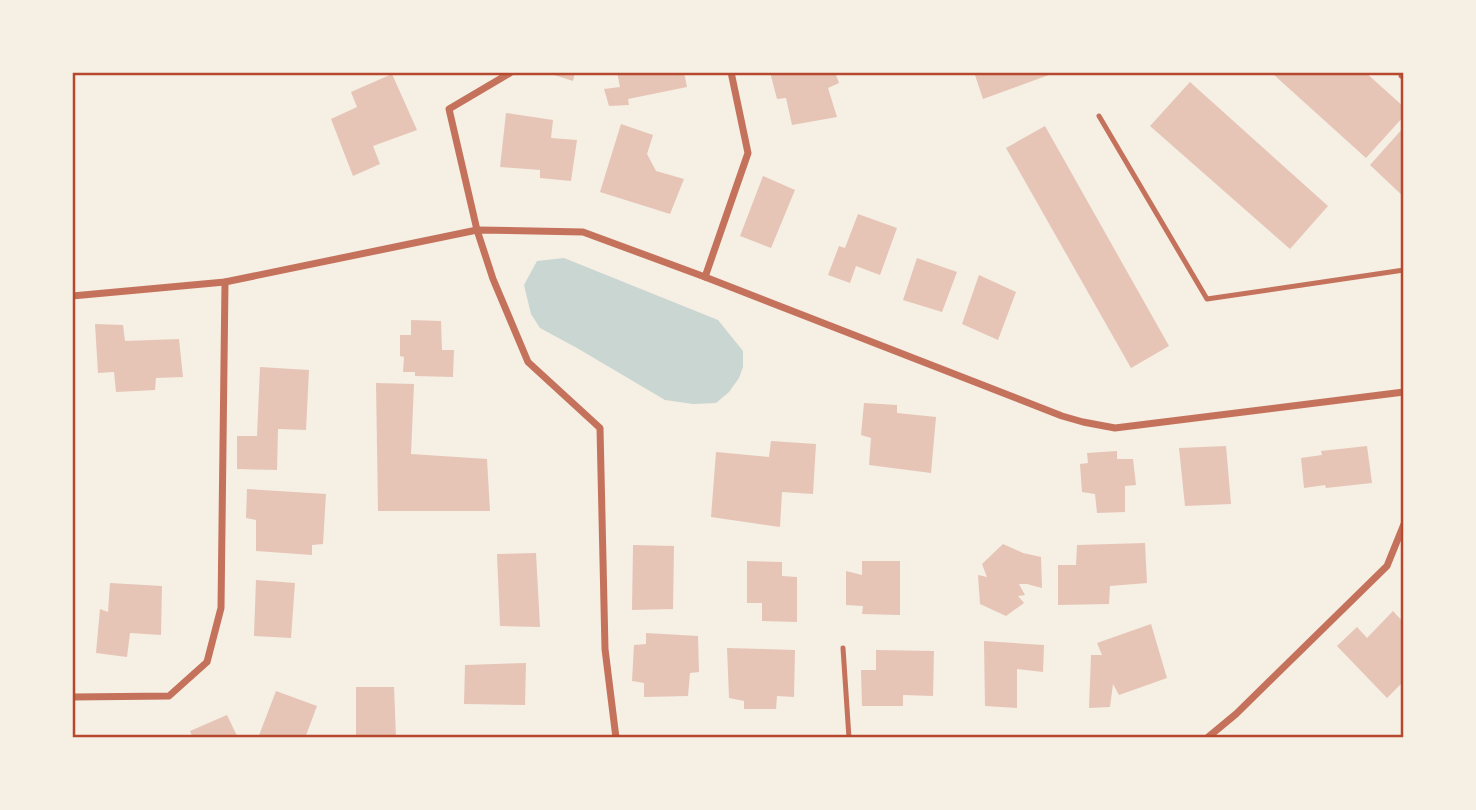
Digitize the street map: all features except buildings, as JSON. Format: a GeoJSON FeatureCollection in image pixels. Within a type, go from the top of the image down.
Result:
{"type":"FeatureCollection","features":[{"type":"Feature","properties":{"kind":"street"},"geometry":{"type":"LineString","coordinates":[[705,276],[748,153],[731,72]]}},
{"type":"Feature","properties":{"kind":"street"},"geometry":{"type":"LineString","coordinates":[[510,73],[449,109],[477,230],[493,279],[528,362],[600,428],[605,649],[616,738]]}},
{"type":"Feature","properties":{"kind":"street"},"geometry":{"type":"LineString","coordinates":[[72,296],[225,282],[477,230],[583,232],[705,276],[1083,422],[1115,428],[1404,392]]}},
{"type":"Feature","properties":{"kind":"street"},"geometry":{"type":"LineString","coordinates":[[72,697],[169,696],[207,662],[222,608],[225,282]]}},
{"type":"Feature","properties":{"kind":"street"},"geometry":{"type":"LineString","coordinates":[[1207,738],[1236,714],[1387,566],[1404,524]]}},
{"type":"Feature","properties":{"kind":"lane"},"geometry":{"type":"LineString","coordinates":[[1099,116],[1207,299],[1404,270]]}},
{"type":"Feature","properties":{"kind":"lane"},"geometry":{"type":"LineString","coordinates":[[843,648],[849,738]]}},
{"type":"Feature","properties":{"kind":"shaded area"},"geometry":{"type":"Polygon","coordinates":[[[564,258],[718,320],[743,351],[743,367],[729,392],[716,403],[693,404],[665,400],[540,328],[531,314],[524,285],[537,261],[564,258]]]}}]}
